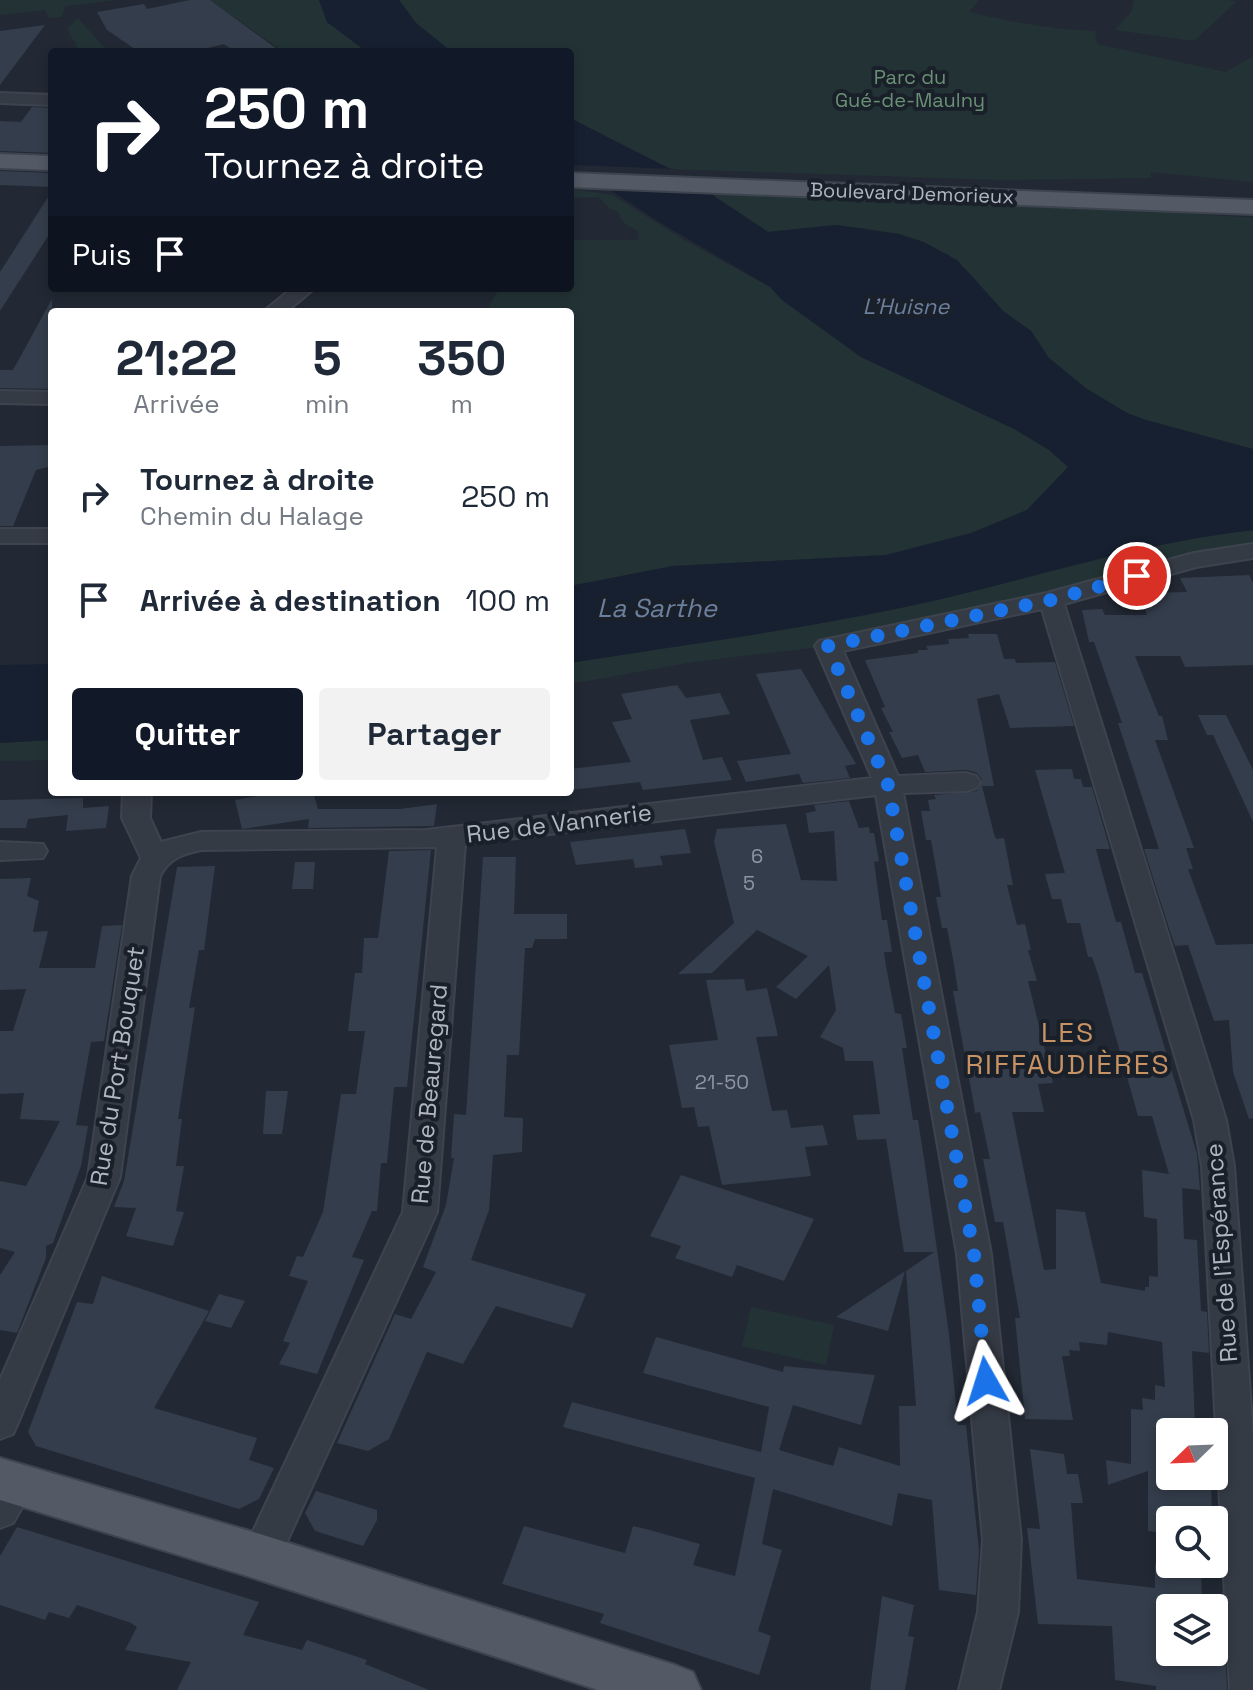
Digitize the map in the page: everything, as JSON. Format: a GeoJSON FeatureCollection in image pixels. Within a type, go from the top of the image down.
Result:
{"type":"FeatureCollection","features":[{"type":"Feature","properties":{"kind":"main road"},"geometry":{"type":"LineString","coordinates":[[0,151],[48,152]]}},
{"type":"Feature","properties":{"kind":"main road"},"geometry":{"type":"LineString","coordinates":[[0,161],[48,163]]}},
{"type":"Feature","properties":{"kind":"main road","name":"Boulevard Demorieux"},"geometry":{"type":"LineString","coordinates":[[574,170],[1253,207]]}},
{"type":"Feature","properties":{"kind":"main road","name":"Boulevard Demorieux"},"geometry":{"type":"LineString","coordinates":[[574,180],[1211,188],[1253,192]]}},
{"type":"Feature","properties":{"kind":"main road"},"geometry":{"type":"LineString","coordinates":[[5,1492],[260,1557],[675,1690]]}},
{"type":"Feature","properties":{"kind":"street"},"geometry":{"type":"LineString","coordinates":[[0,98],[48,100]]}},
{"type":"Feature","properties":{"kind":"street"},"geometry":{"type":"LineString","coordinates":[[278,308],[300,292]]}},
{"type":"Feature","properties":{"kind":"street"},"geometry":{"type":"LineString","coordinates":[[0,397],[48,398]]}},
{"type":"Feature","properties":{"kind":"street"},"geometry":{"type":"LineString","coordinates":[[0,536],[48,536]]}},
{"type":"Feature","properties":{"kind":"street"},"geometry":{"type":"LineString","coordinates":[[979,1690],[998,1612],[1002,1540],[975,1270],[888,785],[828,646],[1051,600],[1194,560],[1253,551]]}},
{"type":"Feature","properties":{"kind":"street","name":"Rue de l'Espérance"},"geometry":{"type":"LineString","coordinates":[[1051,600],[1210,1120],[1218,1166],[1250,1671]]}},
{"type":"Feature","properties":{"kind":"street","name":"Rue de Vannerie"},"geometry":{"type":"LineString","coordinates":[[155,858],[176,846],[201,841],[426,839],[888,785],[966,782]]}},
{"type":"Feature","properties":{"kind":"street"},"geometry":{"type":"LineString","coordinates":[[137,796],[136,818],[155,858]]}},
{"type":"Feature","properties":{"kind":"street","name":"Rue de Beauregard"},"geometry":{"type":"LineString","coordinates":[[260,1557],[420,1212],[452,836]]}},
{"type":"Feature","properties":{"kind":"street"},"geometry":{"type":"LineString","coordinates":[[0,851],[33,851]]}},
{"type":"Feature","properties":{"kind":"street","name":"Rue du Port Bouquet"},"geometry":{"type":"LineString","coordinates":[[0,1423],[104,1177],[146,876],[155,858]]}},
{"type":"Feature","properties":{"kind":"green space"},"geometry":{"type":"Polygon","coordinates":[[[0,0],[116,0],[65,6],[62,17],[49,18],[45,10],[0,15],[0,0]]]}},
{"type":"Feature","properties":{"kind":"green space"},"geometry":{"type":"Polygon","coordinates":[[[210,0],[319,0],[327,22],[362,48],[278,48],[210,0]]]}},
{"type":"Feature","properties":{"kind":"green space","name":"Parc du Gué-de-Maulny"},"geometry":{"type":"Polygon","coordinates":[[[399,0],[979,0],[969,12],[1032,25],[1095,31],[1097,44],[1225,72],[1253,57],[1253,182],[1151,172],[1151,178],[1005,180],[669,169],[574,120],[574,48],[447,48],[416,23],[399,0]]]}},
{"type":"Feature","properties":{"kind":"green space"},"geometry":{"type":"Polygon","coordinates":[[[1134,0],[1237,1],[1194,41],[1115,30],[1132,11],[1134,0]]]}},
{"type":"Feature","properties":{"kind":"green space"},"geometry":{"type":"Polygon","coordinates":[[[78,18],[104,48],[78,48],[67,29],[78,18]]]}},
{"type":"Feature","properties":{"kind":"green space"},"geometry":{"type":"Polygon","coordinates":[[[574,190],[612,195],[684,240],[770,287],[782,300],[861,357],[1015,429],[1049,450],[1068,467],[1027,510],[971,533],[886,555],[673,566],[574,585],[574,308],[488,307],[497,292],[574,292],[574,240],[639,240],[638,231],[624,223],[617,211],[610,209],[599,197],[574,198],[574,190]]]}},
{"type":"Feature","properties":{"kind":"green space"},"geometry":{"type":"Polygon","coordinates":[[[712,191],[1056,204],[1253,218],[1253,449],[1146,420],[1127,413],[1087,389],[1049,358],[1031,331],[1003,311],[968,271],[947,254],[899,234],[870,229],[836,225],[768,232],[714,196],[712,191]]]}},
{"type":"Feature","properties":{"kind":"green space"},"geometry":{"type":"Polygon","coordinates":[[[1253,530],[1253,551],[828,646],[693,662],[574,683],[574,662],[868,615],[1124,553],[1253,530]]]}},
{"type":"Feature","properties":{"kind":"green space"},"geometry":{"type":"Polygon","coordinates":[[[48,740],[48,760],[0,761],[0,743],[48,740]]]}},
{"type":"Feature","properties":{"kind":"green space"},"geometry":{"type":"Polygon","coordinates":[[[751,1307],[834,1325],[826,1365],[742,1346],[751,1307]]]}},
{"type":"Feature","properties":{"kind":"water"},"geometry":{"type":"Polygon","coordinates":[[[319,0],[399,0],[416,23],[447,48],[362,48],[327,22],[319,0]]]}},
{"type":"Feature","properties":{"kind":"water"},"geometry":{"type":"Polygon","coordinates":[[[574,120],[712,190],[714,196],[768,232],[836,225],[899,234],[924,242],[957,260],[1003,311],[1031,331],[1049,358],[1087,389],[1127,413],[1146,420],[1253,449],[1253,530],[1124,553],[868,615],[574,662],[574,585],[673,566],[886,555],[971,533],[1027,510],[1068,467],[1049,450],[1014,429],[861,357],[782,300],[770,287],[659,222],[574,166],[574,120]]]}},
{"type":"Feature","properties":{"kind":"water"},"geometry":{"type":"Polygon","coordinates":[[[48,664],[48,740],[0,743],[0,665],[48,664]]]}},
{"type":"Feature","properties":{"kind":"pier"},"geometry":{"type":"Polygon","coordinates":[[[574,165],[678,169],[714,187],[595,186],[574,172],[574,165]]]}},
{"type":"Feature","properties":{"kind":"building"},"geometry":{"type":"Polygon","coordinates":[[[190,0],[210,0],[276,48],[230,48],[224,44],[208,48],[133,48],[107,30],[97,12],[144,4],[147,9],[190,0]]]}},
{"type":"Feature","properties":{"kind":"building"},"geometry":{"type":"Polygon","coordinates":[[[45,25],[0,85],[0,31],[45,25]]]}},
{"type":"Feature","properties":{"kind":"building"},"geometry":{"type":"Polygon","coordinates":[[[32,107],[48,108],[48,153],[0,151],[0,121],[21,122],[32,107]]]}},
{"type":"Feature","properties":{"kind":"building"},"geometry":{"type":"Polygon","coordinates":[[[0,171],[48,173],[48,187],[0,185],[0,171]]]}},
{"type":"Feature","properties":{"kind":"building"},"geometry":{"type":"Polygon","coordinates":[[[48,197],[48,236],[0,311],[0,272],[48,197]]]}},
{"type":"Feature","properties":{"kind":"building"},"geometry":{"type":"Polygon","coordinates":[[[52,299],[52,308],[48,308],[48,389],[0,388],[0,370],[13,370],[52,299]]]}},
{"type":"Feature","properties":{"kind":"building"},"geometry":{"type":"Polygon","coordinates":[[[48,445],[48,467],[36,470],[13,526],[0,526],[0,446],[48,445]]]}},
{"type":"Feature","properties":{"kind":"building"},"geometry":{"type":"Polygon","coordinates":[[[1249,575],[1253,583],[1253,665],[1185,667],[1180,656],[1135,656],[1159,716],[1162,716],[1168,740],[1155,740],[1194,848],[1186,848],[1193,869],[1188,869],[1216,945],[1253,944],[1253,1118],[1249,1119],[1233,1072],[1229,1020],[1214,1021],[1188,945],[1175,946],[1166,919],[1144,849],[1159,849],[1118,723],[1122,723],[1094,642],[1089,642],[1082,610],[1102,609],[1105,615],[1147,615],[1139,593],[1187,592],[1180,578],[1249,575]]]}},
{"type":"Feature","properties":{"kind":"building"},"geometry":{"type":"Polygon","coordinates":[[[968,634],[997,634],[1004,659],[1015,659],[1016,663],[1055,662],[1074,726],[1010,728],[999,694],[977,699],[994,786],[982,786],[996,839],[1004,838],[1013,885],[1007,885],[1017,925],[1025,924],[1031,950],[1028,950],[1037,981],[1028,981],[1053,1083],[1038,1084],[1044,1112],[1012,1112],[1044,1270],[1056,1269],[1056,1209],[1085,1212],[1101,1283],[1145,1291],[1145,1287],[1149,1287],[1149,1276],[1158,1277],[1157,1219],[1144,1217],[1142,1170],[1169,1174],[1152,1116],[1138,1116],[1098,974],[1092,957],[1088,957],[1080,923],[1067,923],[1061,899],[1052,899],[1045,874],[1065,873],[1035,770],[1072,769],[1074,779],[1081,779],[1083,787],[1092,787],[1110,849],[1096,849],[1116,922],[1121,922],[1135,973],[1142,973],[1197,1154],[1200,1190],[1182,1188],[1184,1239],[1197,1240],[1201,1311],[1207,1312],[1209,1353],[1192,1351],[1195,1418],[1156,1418],[1156,1490],[1211,1490],[1212,1506],[1156,1506],[1156,1532],[1148,1531],[1148,1471],[1108,1485],[1106,1460],[1131,1464],[1131,1409],[1143,1410],[1142,1398],[1155,1400],[1155,1385],[1165,1387],[1162,1342],[1108,1332],[1107,1345],[1079,1342],[1080,1351],[1069,1350],[1070,1356],[1062,1356],[1073,1420],[1025,1419],[1015,1318],[1020,1318],[1003,1222],[995,1222],[983,1159],[990,1159],[980,1112],[975,1113],[953,991],[958,991],[953,959],[947,928],[942,928],[936,897],[941,897],[931,840],[926,840],[921,811],[930,811],[928,800],[936,799],[934,795],[977,791],[982,780],[977,773],[967,770],[925,772],[918,755],[902,758],[889,732],[893,732],[881,708],[885,707],[865,660],[918,653],[918,650],[928,650],[926,646],[949,644],[948,639],[969,638],[968,634]]]}},
{"type":"Feature","properties":{"kind":"building"},"geometry":{"type":"Polygon","coordinates":[[[801,669],[856,764],[845,766],[850,778],[803,783],[799,774],[746,782],[737,761],[791,754],[756,674],[801,669]]]}},
{"type":"Feature","properties":{"kind":"building"},"geometry":{"type":"Polygon","coordinates":[[[677,685],[686,698],[720,693],[730,714],[690,720],[703,760],[722,757],[732,780],[643,790],[640,782],[574,790],[574,769],[631,762],[612,722],[632,719],[621,694],[677,685]]]}},
{"type":"Feature","properties":{"kind":"building"},"geometry":{"type":"Polygon","coordinates":[[[1198,715],[1226,715],[1253,770],[1253,822],[1213,735],[1207,735],[1198,715]]]}},
{"type":"Feature","properties":{"kind":"building"},"geometry":{"type":"Polygon","coordinates":[[[257,796],[314,796],[318,809],[400,809],[437,804],[434,826],[308,828],[309,819],[242,829],[235,800],[257,796]]]}},
{"type":"Feature","properties":{"kind":"building"},"geometry":{"type":"Polygon","coordinates":[[[83,798],[83,808],[109,806],[106,828],[66,831],[68,815],[28,819],[26,828],[0,828],[0,800],[83,798]]]}},
{"type":"Feature","properties":{"kind":"building"},"geometry":{"type":"Polygon","coordinates":[[[849,801],[859,828],[869,827],[870,833],[874,833],[879,861],[874,862],[882,920],[887,920],[892,952],[884,952],[886,966],[895,1013],[901,1014],[907,1048],[902,1048],[913,1120],[918,1120],[926,1172],[949,1334],[958,1425],[966,1425],[979,1551],[976,1595],[939,1590],[932,1500],[898,1493],[892,1526],[773,1489],[762,1544],[782,1550],[758,1631],[771,1636],[759,1675],[600,1623],[604,1614],[502,1584],[524,1526],[625,1553],[633,1526],[646,1529],[700,1544],[693,1565],[735,1576],[755,1478],[563,1427],[572,1402],[761,1452],[769,1407],[643,1373],[656,1337],[783,1372],[784,1366],[875,1375],[861,1425],[793,1405],[779,1450],[833,1466],[839,1447],[900,1466],[899,1406],[916,1406],[906,1271],[934,1252],[904,1252],[886,1139],[857,1140],[853,1115],[880,1114],[873,1061],[845,1061],[843,1048],[820,1037],[836,1010],[829,965],[796,999],[776,987],[808,956],[757,930],[712,973],[678,974],[734,923],[714,842],[717,829],[786,824],[801,880],[837,881],[834,831],[809,833],[806,813],[816,811],[814,805],[849,801]]]}},
{"type":"Feature","properties":{"kind":"building"},"geometry":{"type":"Polygon","coordinates":[[[685,829],[691,853],[660,856],[663,865],[635,868],[633,859],[576,865],[570,842],[685,829]]]}},
{"type":"Feature","properties":{"kind":"building"},"geometry":{"type":"Polygon","coordinates":[[[431,850],[407,1087],[394,1087],[387,1163],[381,1163],[377,1211],[372,1211],[352,1257],[364,1260],[317,1374],[279,1364],[290,1343],[283,1341],[308,1281],[289,1276],[297,1256],[303,1257],[323,1212],[341,1094],[356,1094],[365,1031],[348,1031],[355,973],[362,973],[364,938],[378,938],[389,851],[431,850]]]}},
{"type":"Feature","properties":{"kind":"building"},"geometry":{"type":"Polygon","coordinates":[[[483,857],[516,857],[514,914],[567,914],[567,939],[535,939],[532,948],[525,948],[519,1055],[507,1055],[504,1117],[523,1118],[522,1152],[493,1155],[489,1210],[471,1260],[586,1294],[572,1328],[496,1306],[463,1364],[427,1352],[389,1439],[368,1451],[337,1443],[395,1314],[411,1319],[436,1272],[423,1267],[446,1205],[454,1158],[451,1158],[454,1114],[466,1115],[483,857]]]}},
{"type":"Feature","properties":{"kind":"building"},"geometry":{"type":"Polygon","coordinates":[[[295,862],[315,862],[313,889],[292,889],[295,862]]]}},
{"type":"Feature","properties":{"kind":"building"},"geometry":{"type":"Polygon","coordinates":[[[215,866],[204,950],[199,950],[189,1008],[195,1007],[178,1119],[182,1119],[176,1166],[184,1166],[176,1211],[184,1212],[173,1246],[126,1236],[136,1208],[114,1207],[124,1181],[177,867],[215,866]]]}},
{"type":"Feature","properties":{"kind":"building"},"geometry":{"type":"Polygon","coordinates":[[[31,878],[27,896],[39,901],[33,932],[48,931],[39,968],[95,968],[102,926],[122,925],[104,1041],[91,1042],[76,1125],[88,1126],[81,1166],[53,1243],[46,1246],[46,1258],[17,1333],[0,1330],[0,1275],[15,1252],[0,1248],[0,1181],[26,1186],[60,1121],[20,1119],[24,1093],[0,1094],[0,1031],[13,1031],[26,989],[0,990],[0,879],[31,878]]]}},
{"type":"Feature","properties":{"kind":"building"},"geometry":{"type":"Polygon","coordinates":[[[744,979],[746,991],[767,988],[778,1036],[756,1037],[772,1111],[787,1110],[791,1128],[823,1125],[828,1145],[805,1147],[811,1176],[722,1185],[709,1126],[698,1127],[694,1107],[682,1108],[669,1045],[718,1040],[706,980],[744,979]]]}},
{"type":"Feature","properties":{"kind":"building"},"geometry":{"type":"Polygon","coordinates":[[[266,1091],[288,1091],[282,1134],[263,1134],[266,1091]]]}},
{"type":"Feature","properties":{"kind":"building"},"geometry":{"type":"Polygon","coordinates":[[[681,1175],[814,1219],[784,1281],[737,1265],[732,1277],[675,1258],[681,1246],[650,1236],[681,1175]]]}},
{"type":"Feature","properties":{"kind":"building"},"geometry":{"type":"Polygon","coordinates":[[[905,1271],[888,1331],[836,1317],[905,1271]]]}},
{"type":"Feature","properties":{"kind":"building"},"geometry":{"type":"Polygon","coordinates":[[[102,1276],[209,1311],[154,1408],[257,1438],[249,1460],[274,1468],[259,1499],[239,1509],[36,1446],[28,1432],[77,1302],[93,1304],[102,1276]]]}},
{"type":"Feature","properties":{"kind":"building"},"geometry":{"type":"Polygon","coordinates":[[[219,1294],[245,1301],[231,1328],[205,1321],[219,1294]]]}},
{"type":"Feature","properties":{"kind":"building"},"geometry":{"type":"Polygon","coordinates":[[[1030,1449],[1064,1454],[1067,1474],[1078,1474],[1083,1503],[1071,1503],[1077,1579],[1155,1588],[1155,1564],[1156,1578],[1201,1578],[1202,1594],[1156,1594],[1156,1666],[1226,1666],[1227,1690],[1156,1690],[1156,1686],[1115,1680],[1112,1626],[1038,1624],[1027,1528],[1040,1529],[1030,1449]]]}},
{"type":"Feature","properties":{"kind":"building"},"geometry":{"type":"Polygon","coordinates":[[[316,1491],[377,1510],[377,1520],[363,1546],[315,1531],[305,1513],[316,1491]]]}},
{"type":"Feature","properties":{"kind":"building"},"geometry":{"type":"Polygon","coordinates":[[[17,1527],[259,1602],[243,1635],[302,1650],[307,1640],[367,1660],[365,1664],[429,1690],[177,1690],[191,1662],[125,1650],[137,1627],[131,1623],[77,1605],[69,1618],[49,1612],[45,1620],[0,1605],[0,1556],[17,1527]]]}},
{"type":"Feature","properties":{"kind":"building"},"geometry":{"type":"Polygon","coordinates":[[[882,1596],[914,1605],[908,1636],[914,1637],[905,1690],[870,1690],[882,1596]]]}},
{"type":"Feature","properties":{"kind":"district","name":"LES RIFFAUDIÈRES"},"geometry":{"type":"Point","coordinates":[1068,1048]}},
{"type":"Feature","properties":{"kind":"route"},"geometry":{"type":"LineString","coordinates":[[986,1381],[974,1254],[888,785],[828,646],[1051,600],[1137,576]]}},
{"type":"Feature","properties":{"kind":"water label","name":"L'Huisne"},"geometry":{"type":"Point","coordinates":[906,306]}},
{"type":"Feature","properties":{"kind":"water label","name":"La Sarthe"},"geometry":{"type":"Point","coordinates":[657,608]}}]}
